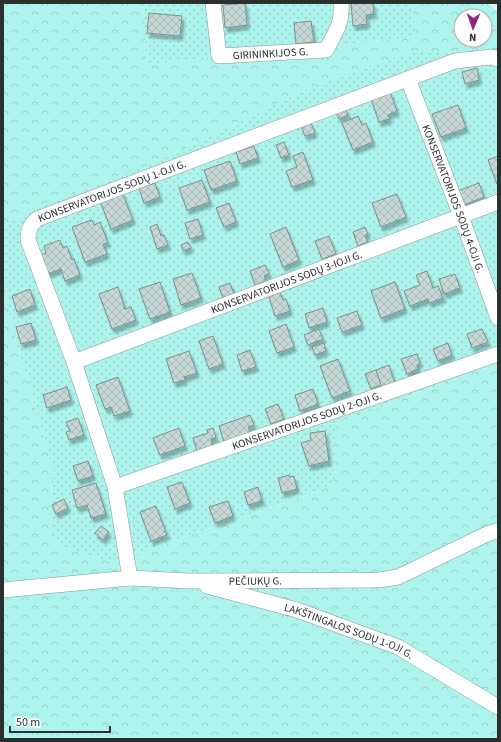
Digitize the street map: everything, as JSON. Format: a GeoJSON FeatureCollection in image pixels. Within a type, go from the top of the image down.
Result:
{"type":"FeatureCollection","features":[{"type":"Feature","properties":{"kind":"street","name":"GIRININKIJOS G."},"geometry":{"type":"LineString","coordinates":[[213,3],[219,56],[326,50],[340,24],[342,16],[341,3]]}},
{"type":"Feature","properties":{"kind":"street","name":"KONSERVATORIJOS SODŲ 1-OJI G."},"geometry":{"type":"LineString","coordinates":[[130,578],[115,487],[74,362],[28,240],[28,232],[31,224],[37,219],[455,61],[490,57],[498,59]]}},
{"type":"Feature","properties":{"kind":"street","name":"KONSERVATORIJOS SODŲ 4-OJI G."},"geometry":{"type":"LineString","coordinates":[[408,79],[461,216],[498,318]]}},
{"type":"Feature","properties":{"kind":"street","name":"KONSERVATORIJOS SODŲ 3-IOJI G."},"geometry":{"type":"LineString","coordinates":[[74,362],[498,202]]}},
{"type":"Feature","properties":{"kind":"street","name":"KONSERVATORIJOS SODŲ 2-OJI G."},"geometry":{"type":"LineString","coordinates":[[115,487],[498,354]]}},
{"type":"Feature","properties":{"kind":"street","name":"PEČIUKŲ G."},"geometry":{"type":"LineString","coordinates":[[3,590],[130,578],[189,581],[379,580],[398,577],[489,533],[498,531]]}},
{"type":"Feature","properties":{"kind":"street","name":"LAKŠTINGALOS SODŲ 1-OJI G."},"geometry":{"type":"LineString","coordinates":[[189,581],[296,610],[398,646],[498,707]]}},
{"type":"Feature","properties":{"kind":"green space"},"geometry":{"type":"Polygon","coordinates":[[[3,3],[143,3],[147,64],[414,37],[413,3],[487,3],[498,12],[498,53],[412,52],[318,84],[156,162],[42,205],[3,227],[3,3]]]}},
{"type":"Feature","properties":{"kind":"green space"},"geometry":{"type":"Polygon","coordinates":[[[143,3],[413,3],[415,37],[147,64],[143,3]]]}},
{"type":"Feature","properties":{"kind":"green space"},"geometry":{"type":"Polygon","coordinates":[[[412,52],[498,53],[498,363],[335,424],[334,481],[324,489],[118,560],[107,561],[61,546],[57,539],[49,514],[54,471],[12,328],[3,270],[3,227],[42,205],[156,162],[318,84],[412,52]]]}},
{"type":"Feature","properties":{"kind":"green space"},"geometry":{"type":"Polygon","coordinates":[[[3,270],[12,328],[54,471],[49,514],[57,539],[61,546],[107,561],[118,560],[325,489],[334,481],[335,424],[498,363],[498,739],[3,739],[3,270]]]}},
{"type":"Feature","properties":{"kind":"building"},"geometry":{"type":"Polygon","coordinates":[[[245,3],[247,25],[225,28],[223,5],[245,3]]]}},
{"type":"Feature","properties":{"kind":"building"},"geometry":{"type":"Polygon","coordinates":[[[351,3],[373,3],[374,14],[366,15],[367,24],[353,26],[351,3]]]}},
{"type":"Feature","properties":{"kind":"building"},"geometry":{"type":"Polygon","coordinates":[[[149,13],[182,16],[180,36],[147,33],[149,13]]]}},
{"type":"Feature","properties":{"kind":"building"},"geometry":{"type":"Polygon","coordinates":[[[311,21],[314,42],[296,44],[294,23],[311,21]]]}},
{"type":"Feature","properties":{"kind":"building"},"geometry":{"type":"Polygon","coordinates":[[[477,68],[479,80],[465,84],[462,72],[477,68]]]}},
{"type":"Feature","properties":{"kind":"building"},"geometry":{"type":"Polygon","coordinates":[[[390,92],[397,111],[388,115],[390,119],[379,122],[371,99],[390,92]]]}},
{"type":"Feature","properties":{"kind":"building"},"geometry":{"type":"Polygon","coordinates":[[[458,105],[466,128],[441,137],[432,114],[458,105]]]}},
{"type":"Feature","properties":{"kind":"building"},"geometry":{"type":"Polygon","coordinates":[[[346,109],[348,115],[339,119],[336,113],[346,109]]]}},
{"type":"Feature","properties":{"kind":"building"},"geometry":{"type":"Polygon","coordinates":[[[358,116],[362,125],[366,123],[373,142],[353,150],[342,123],[358,116]]]}},
{"type":"Feature","properties":{"kind":"building"},"geometry":{"type":"Polygon","coordinates":[[[311,123],[315,133],[305,136],[301,126],[311,123]]]}},
{"type":"Feature","properties":{"kind":"building"},"geometry":{"type":"Polygon","coordinates":[[[284,142],[289,155],[281,158],[276,145],[284,142]]]}},
{"type":"Feature","properties":{"kind":"building"},"geometry":{"type":"Polygon","coordinates":[[[254,146],[258,158],[240,164],[236,152],[254,146]]]}},
{"type":"Feature","properties":{"kind":"building"},"geometry":{"type":"Polygon","coordinates":[[[303,152],[313,180],[292,187],[286,171],[297,167],[293,156],[303,152]]]}},
{"type":"Feature","properties":{"kind":"building"},"geometry":{"type":"Polygon","coordinates":[[[498,156],[498,183],[497,184],[488,160],[498,156]]]}},
{"type":"Feature","properties":{"kind":"building"},"geometry":{"type":"Polygon","coordinates":[[[230,161],[237,181],[211,190],[204,170],[230,161]]]}},
{"type":"Feature","properties":{"kind":"building"},"geometry":{"type":"Polygon","coordinates":[[[202,180],[210,202],[187,210],[179,188],[202,180]]]}},
{"type":"Feature","properties":{"kind":"building"},"geometry":{"type":"Polygon","coordinates":[[[155,183],[160,197],[144,203],[139,188],[155,183]]]}},
{"type":"Feature","properties":{"kind":"building"},"geometry":{"type":"Polygon","coordinates":[[[479,183],[484,197],[461,206],[455,192],[479,183]]]}},
{"type":"Feature","properties":{"kind":"building"},"geometry":{"type":"Polygon","coordinates":[[[122,192],[133,220],[111,229],[100,201],[122,192]]]}},
{"type":"Feature","properties":{"kind":"building"},"geometry":{"type":"Polygon","coordinates":[[[397,194],[406,217],[381,227],[372,203],[397,194]]]}},
{"type":"Feature","properties":{"kind":"building"},"geometry":{"type":"Polygon","coordinates":[[[229,203],[236,222],[224,227],[216,208],[229,203]]]}},
{"type":"Feature","properties":{"kind":"building"},"geometry":{"type":"Polygon","coordinates":[[[198,219],[203,235],[190,239],[185,223],[198,219]]]}},
{"type":"Feature","properties":{"kind":"building"},"geometry":{"type":"Polygon","coordinates":[[[92,220],[94,225],[100,222],[108,243],[103,244],[107,254],[85,262],[72,227],[92,220]]]}},
{"type":"Feature","properties":{"kind":"building"},"geometry":{"type":"Polygon","coordinates":[[[157,224],[161,236],[164,235],[168,245],[157,249],[150,227],[157,224]]]}},
{"type":"Feature","properties":{"kind":"building"},"geometry":{"type":"Polygon","coordinates":[[[286,227],[299,260],[283,267],[270,234],[286,227]]]}},
{"type":"Feature","properties":{"kind":"building"},"geometry":{"type":"Polygon","coordinates":[[[365,227],[368,234],[365,236],[368,242],[358,246],[353,232],[365,227]]]}},
{"type":"Feature","properties":{"kind":"building"},"geometry":{"type":"Polygon","coordinates":[[[329,236],[336,254],[322,259],[315,241],[329,236]]]}},
{"type":"Feature","properties":{"kind":"building"},"geometry":{"type":"Polygon","coordinates":[[[60,240],[63,248],[67,246],[80,275],[65,281],[61,269],[47,274],[40,255],[46,253],[44,246],[60,240]]]}},
{"type":"Feature","properties":{"kind":"building"},"geometry":{"type":"Polygon","coordinates":[[[188,242],[191,248],[183,251],[181,245],[188,242]]]}},
{"type":"Feature","properties":{"kind":"building"},"geometry":{"type":"Polygon","coordinates":[[[265,265],[269,273],[264,276],[266,281],[255,285],[250,271],[265,265]]]}},
{"type":"Feature","properties":{"kind":"building"},"geometry":{"type":"Polygon","coordinates":[[[427,271],[433,288],[438,286],[443,298],[429,303],[428,299],[410,306],[404,291],[420,285],[416,275],[427,271]]]}},
{"type":"Feature","properties":{"kind":"building"},"geometry":{"type":"Polygon","coordinates":[[[192,273],[201,298],[181,305],[173,279],[192,273]]]}},
{"type":"Feature","properties":{"kind":"building"},"geometry":{"type":"Polygon","coordinates":[[[455,274],[460,288],[444,294],[439,279],[455,274]]]}},
{"type":"Feature","properties":{"kind":"building"},"geometry":{"type":"Polygon","coordinates":[[[160,282],[170,312],[150,319],[139,289],[160,282]]]}},
{"type":"Feature","properties":{"kind":"building"},"geometry":{"type":"Polygon","coordinates":[[[395,282],[405,309],[381,318],[371,291],[395,282]]]}},
{"type":"Feature","properties":{"kind":"building"},"geometry":{"type":"Polygon","coordinates":[[[230,283],[234,294],[223,298],[219,287],[230,283]]]}},
{"type":"Feature","properties":{"kind":"building"},"geometry":{"type":"Polygon","coordinates":[[[118,287],[125,309],[131,307],[136,320],[112,329],[99,294],[118,287]]]}},
{"type":"Feature","properties":{"kind":"building"},"geometry":{"type":"Polygon","coordinates":[[[30,289],[35,305],[17,312],[12,296],[30,289]]]}},
{"type":"Feature","properties":{"kind":"building"},"geometry":{"type":"Polygon","coordinates":[[[279,290],[283,300],[286,299],[290,311],[275,316],[268,294],[279,290]]]}},
{"type":"Feature","properties":{"kind":"building"},"geometry":{"type":"Polygon","coordinates":[[[323,308],[327,322],[309,328],[305,314],[323,308]]]}},
{"type":"Feature","properties":{"kind":"building"},"geometry":{"type":"Polygon","coordinates":[[[357,311],[362,325],[342,332],[337,318],[357,311]]]}},
{"type":"Feature","properties":{"kind":"building"},"geometry":{"type":"Polygon","coordinates":[[[31,323],[36,340],[21,344],[16,327],[31,323]]]}},
{"type":"Feature","properties":{"kind":"building"},"geometry":{"type":"Polygon","coordinates":[[[286,324],[294,347],[277,353],[269,331],[286,324]]]}},
{"type":"Feature","properties":{"kind":"building"},"geometry":{"type":"Polygon","coordinates":[[[319,329],[323,339],[308,345],[304,335],[319,329]]]}},
{"type":"Feature","properties":{"kind":"building"},"geometry":{"type":"Polygon","coordinates":[[[482,329],[488,342],[472,348],[467,334],[482,329]]]}},
{"type":"Feature","properties":{"kind":"building"},"geometry":{"type":"Polygon","coordinates":[[[213,336],[223,364],[209,369],[199,341],[213,336]]]}},
{"type":"Feature","properties":{"kind":"building"},"geometry":{"type":"Polygon","coordinates":[[[324,343],[326,351],[315,355],[312,347],[324,343]]]}},
{"type":"Feature","properties":{"kind":"building"},"geometry":{"type":"Polygon","coordinates":[[[448,343],[452,355],[438,361],[433,349],[448,343]]]}},
{"type":"Feature","properties":{"kind":"building"},"geometry":{"type":"Polygon","coordinates":[[[250,350],[256,367],[242,371],[237,355],[250,350]]]}},
{"type":"Feature","properties":{"kind":"building"},"geometry":{"type":"Polygon","coordinates":[[[189,351],[197,373],[184,377],[185,380],[174,383],[166,359],[189,351]]]}},
{"type":"Feature","properties":{"kind":"building"},"geometry":{"type":"Polygon","coordinates":[[[417,354],[420,363],[417,365],[418,369],[407,374],[401,359],[417,354]]]}},
{"type":"Feature","properties":{"kind":"building"},"geometry":{"type":"Polygon","coordinates":[[[338,359],[350,391],[332,398],[320,366],[338,359]]]}},
{"type":"Feature","properties":{"kind":"building"},"geometry":{"type":"Polygon","coordinates":[[[389,365],[395,384],[382,389],[376,370],[389,365]]]}},
{"type":"Feature","properties":{"kind":"building"},"geometry":{"type":"Polygon","coordinates":[[[376,370],[381,385],[371,389],[365,374],[376,370]]]}},
{"type":"Feature","properties":{"kind":"building"},"geometry":{"type":"Polygon","coordinates":[[[118,377],[130,411],[114,416],[111,407],[105,409],[96,385],[118,377]]]}},
{"type":"Feature","properties":{"kind":"building"},"geometry":{"type":"Polygon","coordinates":[[[67,387],[71,400],[47,408],[43,395],[67,387]]]}},
{"type":"Feature","properties":{"kind":"building"},"geometry":{"type":"Polygon","coordinates":[[[313,389],[318,404],[300,411],[295,395],[313,389]]]}},
{"type":"Feature","properties":{"kind":"building"},"geometry":{"type":"Polygon","coordinates":[[[278,404],[284,419],[271,424],[265,409],[278,404]]]}},
{"type":"Feature","properties":{"kind":"building"},"geometry":{"type":"Polygon","coordinates":[[[250,415],[254,425],[248,427],[250,433],[224,442],[219,426],[250,415]]]}},
{"type":"Feature","properties":{"kind":"building"},"geometry":{"type":"Polygon","coordinates":[[[78,418],[84,435],[69,440],[66,432],[70,431],[66,422],[78,418]]]}},
{"type":"Feature","properties":{"kind":"building"},"geometry":{"type":"Polygon","coordinates":[[[179,428],[185,446],[160,455],[153,438],[179,428]]]}},
{"type":"Feature","properties":{"kind":"building"},"geometry":{"type":"Polygon","coordinates":[[[213,428],[216,438],[211,439],[213,446],[197,451],[193,438],[208,433],[207,430],[213,428]]]}},
{"type":"Feature","properties":{"kind":"building"},"geometry":{"type":"Polygon","coordinates":[[[325,431],[329,461],[309,466],[301,443],[311,440],[310,433],[325,431]]]}},
{"type":"Feature","properties":{"kind":"building"},"geometry":{"type":"Polygon","coordinates":[[[88,461],[93,476],[78,481],[73,466],[88,461]]]}},
{"type":"Feature","properties":{"kind":"building"},"geometry":{"type":"Polygon","coordinates":[[[289,475],[289,477],[294,476],[297,489],[282,493],[278,478],[289,475]]]}},
{"type":"Feature","properties":{"kind":"building"},"geometry":{"type":"Polygon","coordinates":[[[182,482],[190,503],[175,509],[167,487],[182,482]]]}},
{"type":"Feature","properties":{"kind":"building"},"geometry":{"type":"Polygon","coordinates":[[[96,483],[106,514],[91,518],[87,505],[77,508],[72,490],[96,483]]]}},
{"type":"Feature","properties":{"kind":"building"},"geometry":{"type":"Polygon","coordinates":[[[258,487],[262,501],[248,505],[244,492],[258,487]]]}},
{"type":"Feature","properties":{"kind":"building"},"geometry":{"type":"Polygon","coordinates":[[[64,499],[68,508],[56,514],[52,505],[64,499]]]}},
{"type":"Feature","properties":{"kind":"building"},"geometry":{"type":"Polygon","coordinates":[[[228,501],[233,516],[215,523],[209,507],[228,501]]]}},
{"type":"Feature","properties":{"kind":"building"},"geometry":{"type":"Polygon","coordinates":[[[156,506],[167,535],[151,541],[140,512],[156,506]]]}},
{"type":"Feature","properties":{"kind":"building"},"geometry":{"type":"Polygon","coordinates":[[[101,526],[109,532],[103,540],[95,533],[101,526]]]}}]}
